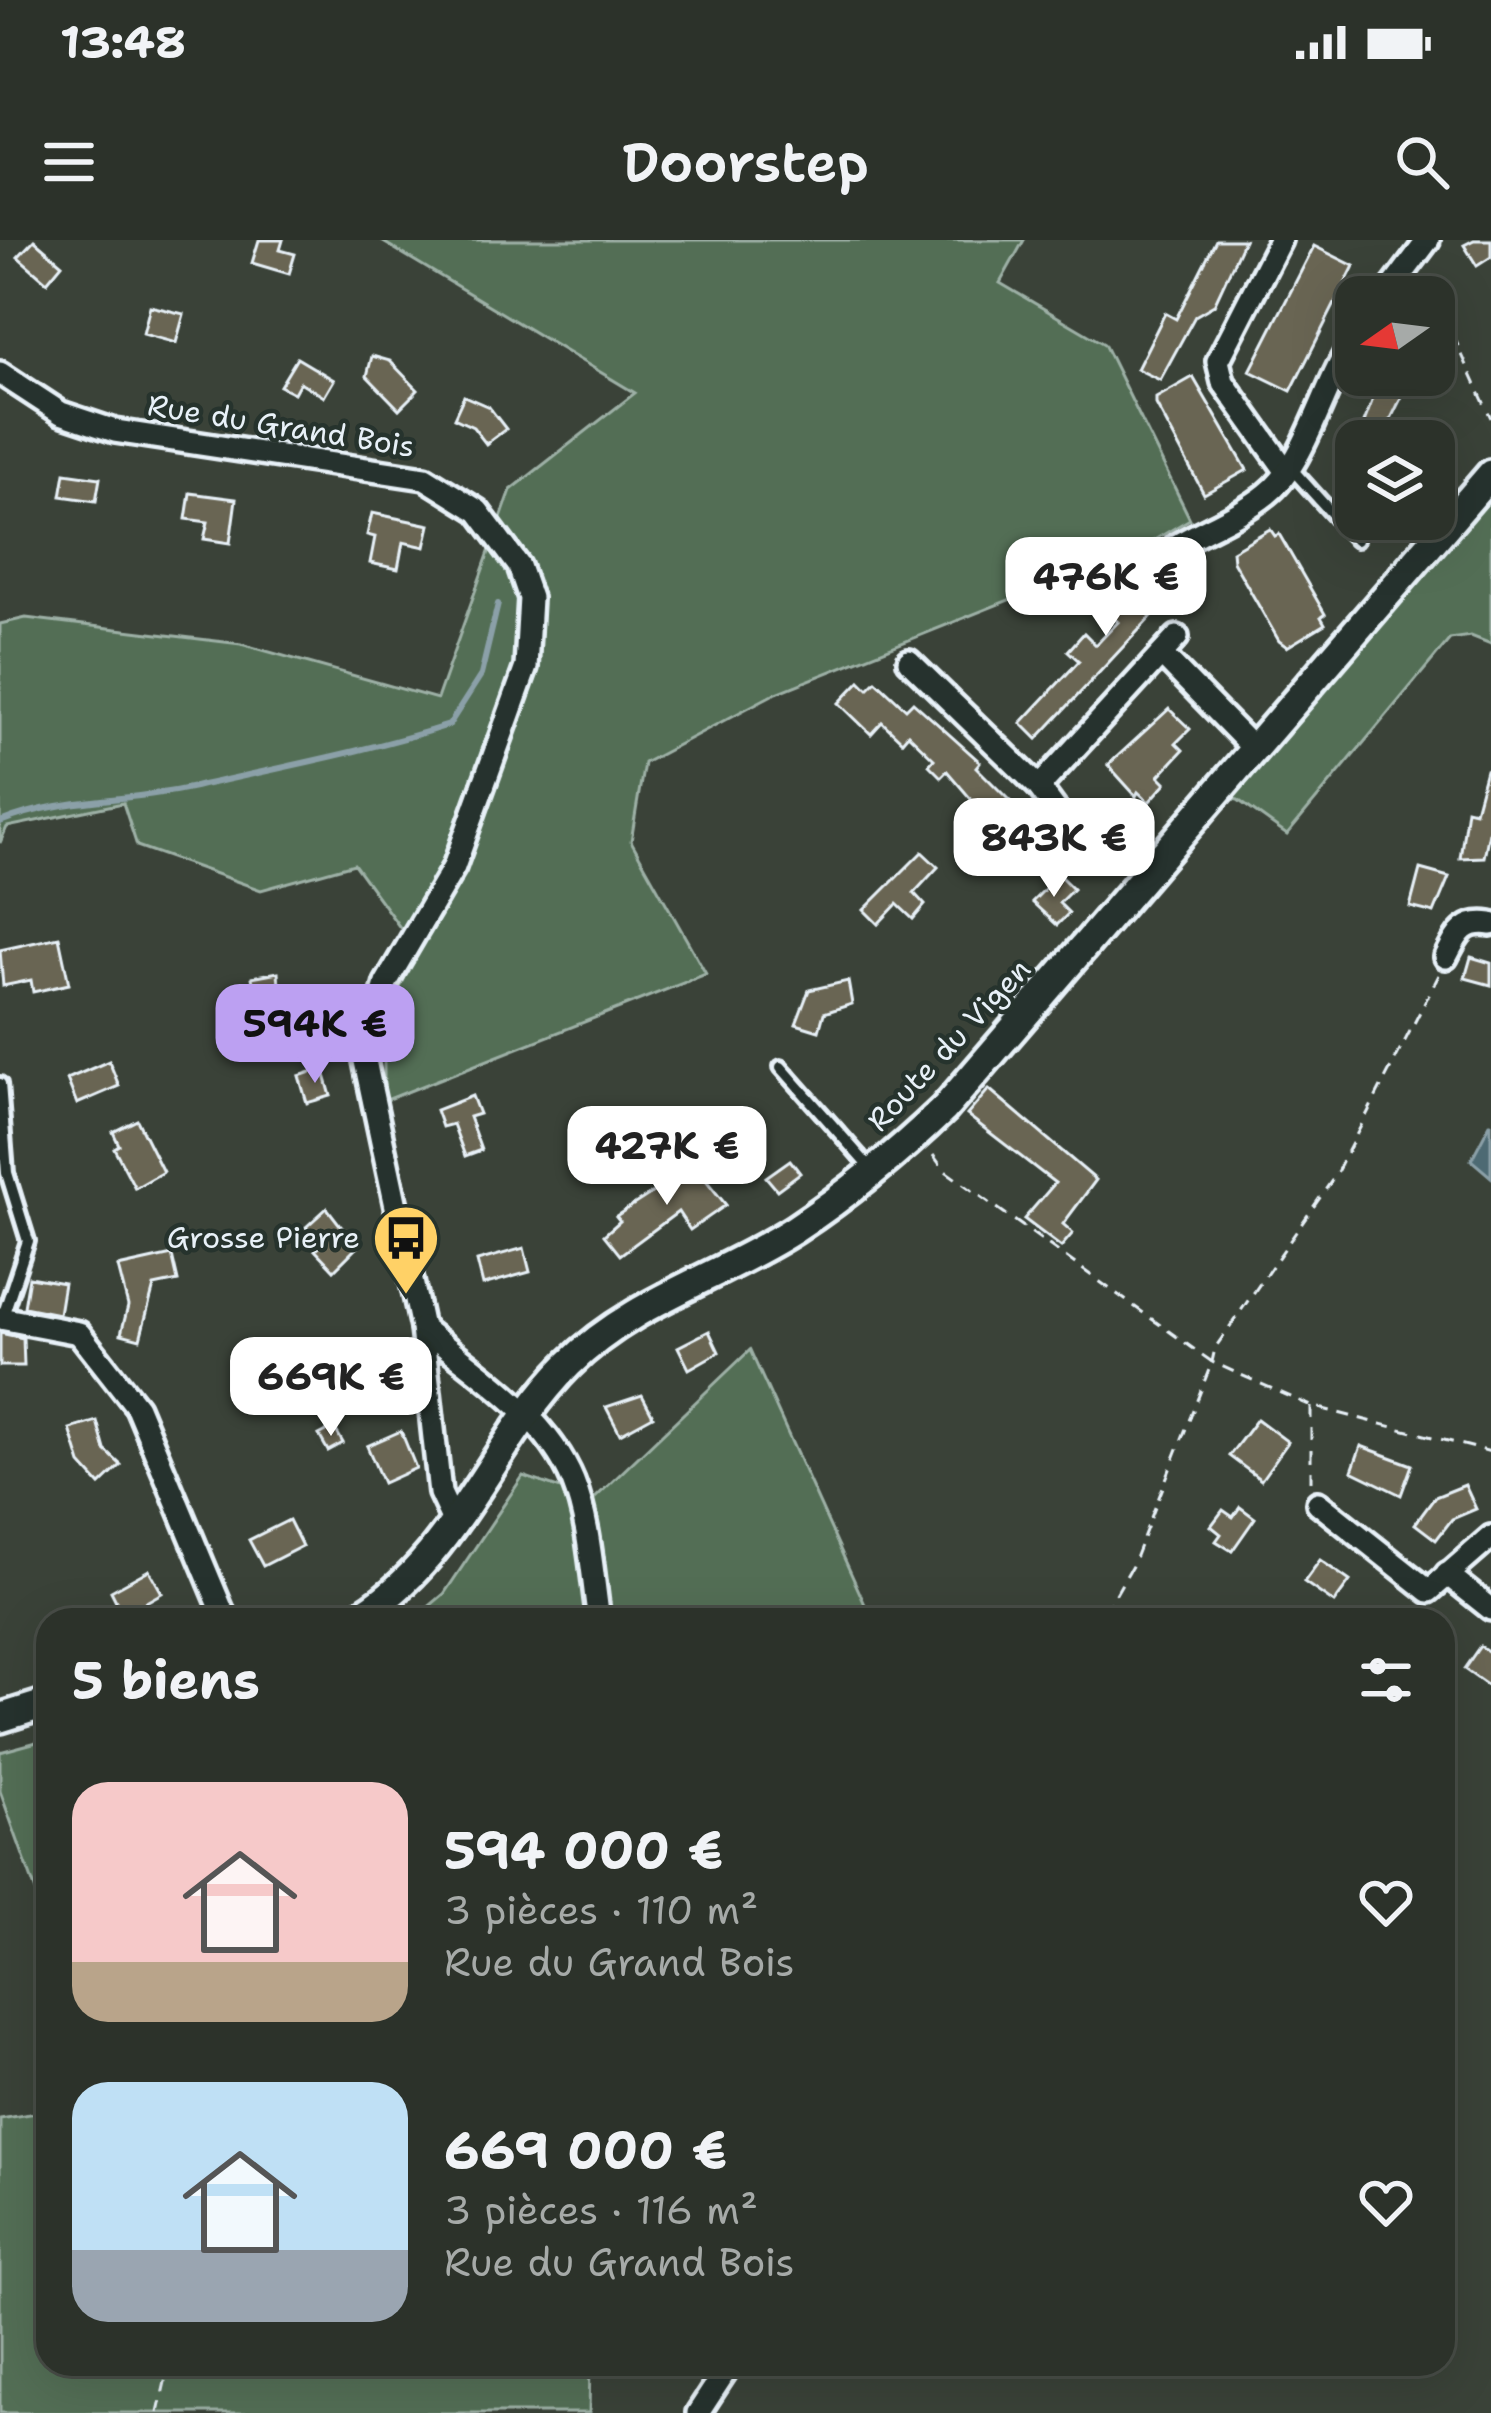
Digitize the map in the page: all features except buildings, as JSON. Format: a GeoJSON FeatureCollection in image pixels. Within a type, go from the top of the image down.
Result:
{"type":"FeatureCollection","features":[{"type":"Feature","properties":{"kind":"street"},"geometry":{"type":"LineString","coordinates":[[1280,240],[1218,361],[1222,382],[1289,470]]}},
{"type":"Feature","properties":{"kind":"street"},"geometry":{"type":"LineString","coordinates":[[1401,276],[1423,247]]}},
{"type":"Feature","properties":{"kind":"street"},"geometry":{"type":"LineString","coordinates":[[1176,546],[1269,494],[1289,470],[1335,370]]}},
{"type":"Feature","properties":{"kind":"street","name":"Rue du Grand Bois"},"geometry":{"type":"LineString","coordinates":[[0,373],[61,413],[115,431],[425,478],[478,511],[500,533],[519,566],[530,598],[526,667],[454,867],[386,983],[365,1061],[422,1328],[440,1493],[455,1525]]}},
{"type":"Feature","properties":{"kind":"street","name":"Route du Vigen"},"geometry":{"type":"LineString","coordinates":[[373,1608],[455,1525],[566,1366],[614,1325],[793,1230],[874,1172],[917,1134],[1491,474]]}},
{"type":"Feature","properties":{"kind":"street"},"geometry":{"type":"LineString","coordinates":[[1039,788],[1178,637]]}},
{"type":"Feature","properties":{"kind":"street"},"geometry":{"type":"LineString","coordinates":[[1163,656],[1253,748]]}},
{"type":"Feature","properties":{"kind":"street"},"geometry":{"type":"LineString","coordinates":[[910,661],[1039,788],[1069,828]]}},
{"type":"Feature","properties":{"kind":"street"},"geometry":{"type":"LineString","coordinates":[[1446,957],[1460,929],[1475,922],[1491,924]]}},
{"type":"Feature","properties":{"kind":"street"},"geometry":{"type":"LineString","coordinates":[[1,1318],[79,1333],[137,1407],[221,1608]]}},
{"type":"Feature","properties":{"kind":"street"},"geometry":{"type":"LineString","coordinates":[[422,1328],[529,1417],[571,1476],[581,1506],[597,1608]]}},
{"type":"Feature","properties":{"kind":"street"},"geometry":{"type":"LineString","coordinates":[[1318,1503],[1429,1592],[1491,1537]]}},
{"type":"Feature","properties":{"kind":"street"},"geometry":{"type":"LineString","coordinates":[[1447,1574],[1491,1609]]}},
{"type":"Feature","properties":{"kind":"street"},"geometry":{"type":"LineString","coordinates":[[0,1718],[36,1707]]}},
{"type":"Feature","properties":{"kind":"street"},"geometry":{"type":"LineString","coordinates":[[698,2413],[722,2376]]}},
{"type":"Feature","properties":{"kind":"lane"},"geometry":{"type":"LineString","coordinates":[[1289,470],[1335,518]]}},
{"type":"Feature","properties":{"kind":"lane"},"geometry":{"type":"LineString","coordinates":[[781,1067],[874,1172]]}},
{"type":"Feature","properties":{"kind":"lane"},"geometry":{"type":"LineString","coordinates":[[0,1084],[7,1173],[28,1241],[1,1318]]}},
{"type":"Feature","properties":{"kind":"path"},"geometry":{"type":"LineString","coordinates":[[1423,247],[1491,418]]}},
{"type":"Feature","properties":{"kind":"path"},"geometry":{"type":"LineString","coordinates":[[1108,1608],[1132,1566],[1216,1348],[1334,1176],[1446,957]]}},
{"type":"Feature","properties":{"kind":"path"},"geometry":{"type":"LineString","coordinates":[[917,1134],[944,1170],[1231,1373],[1311,1406],[1491,1452]]}},
{"type":"Feature","properties":{"kind":"path"},"geometry":{"type":"LineString","coordinates":[[1311,1406],[1307,1468],[1318,1503]]}},
{"type":"Feature","properties":{"kind":"path"},"geometry":{"type":"LineString","coordinates":[[158,2413],[166,2376]]}},
{"type":"Feature","properties":{"kind":"green space"},"geometry":{"type":"Polygon","coordinates":[[[380,240],[1024,240],[1000,283],[1104,344],[1190,519],[1144,546],[774,694],[644,763],[631,841],[706,974],[384,1101],[384,1023],[417,951],[354,864],[261,890],[137,846],[123,803],[7,827],[0,843],[0,624],[26,618],[241,644],[437,699],[511,490],[635,393],[380,240]]]}},
{"type":"Feature","properties":{"kind":"green space"},"geometry":{"type":"Polygon","coordinates":[[[1491,484],[1491,644],[1471,636],[1450,639],[1287,835],[1238,800],[1222,797],[1443,540],[1455,540],[1455,526],[1491,484]]]}},
{"type":"Feature","properties":{"kind":"green space"},"geometry":{"type":"Polygon","coordinates":[[[750,1350],[867,1608],[427,1608],[444,1594],[523,1476],[593,1500],[750,1350]]]}},
{"type":"Feature","properties":{"kind":"green space"},"geometry":{"type":"Polygon","coordinates":[[[36,1742],[36,1892],[0,1791],[0,1752],[36,1742]]]}},
{"type":"Feature","properties":{"kind":"green space"},"geometry":{"type":"Polygon","coordinates":[[[36,2113],[36,2376],[590,2376],[589,2413],[0,2413],[0,2119],[36,2113]]]}},
{"type":"Feature","properties":{"kind":"water"},"geometry":{"type":"Polygon","coordinates":[[[1491,1122],[1491,1177],[1471,1160],[1491,1122]]]}},
{"type":"Feature","properties":{"kind":"waterway"},"geometry":{"type":"LineString","coordinates":[[0,822],[47,808],[190,788],[449,725],[481,675],[498,604]]}},
{"type":"Feature","properties":{"kind":"place","name":"Grosse Pierre"},"geometry":{"type":"Point","coordinates":[406,1297]}}]}
